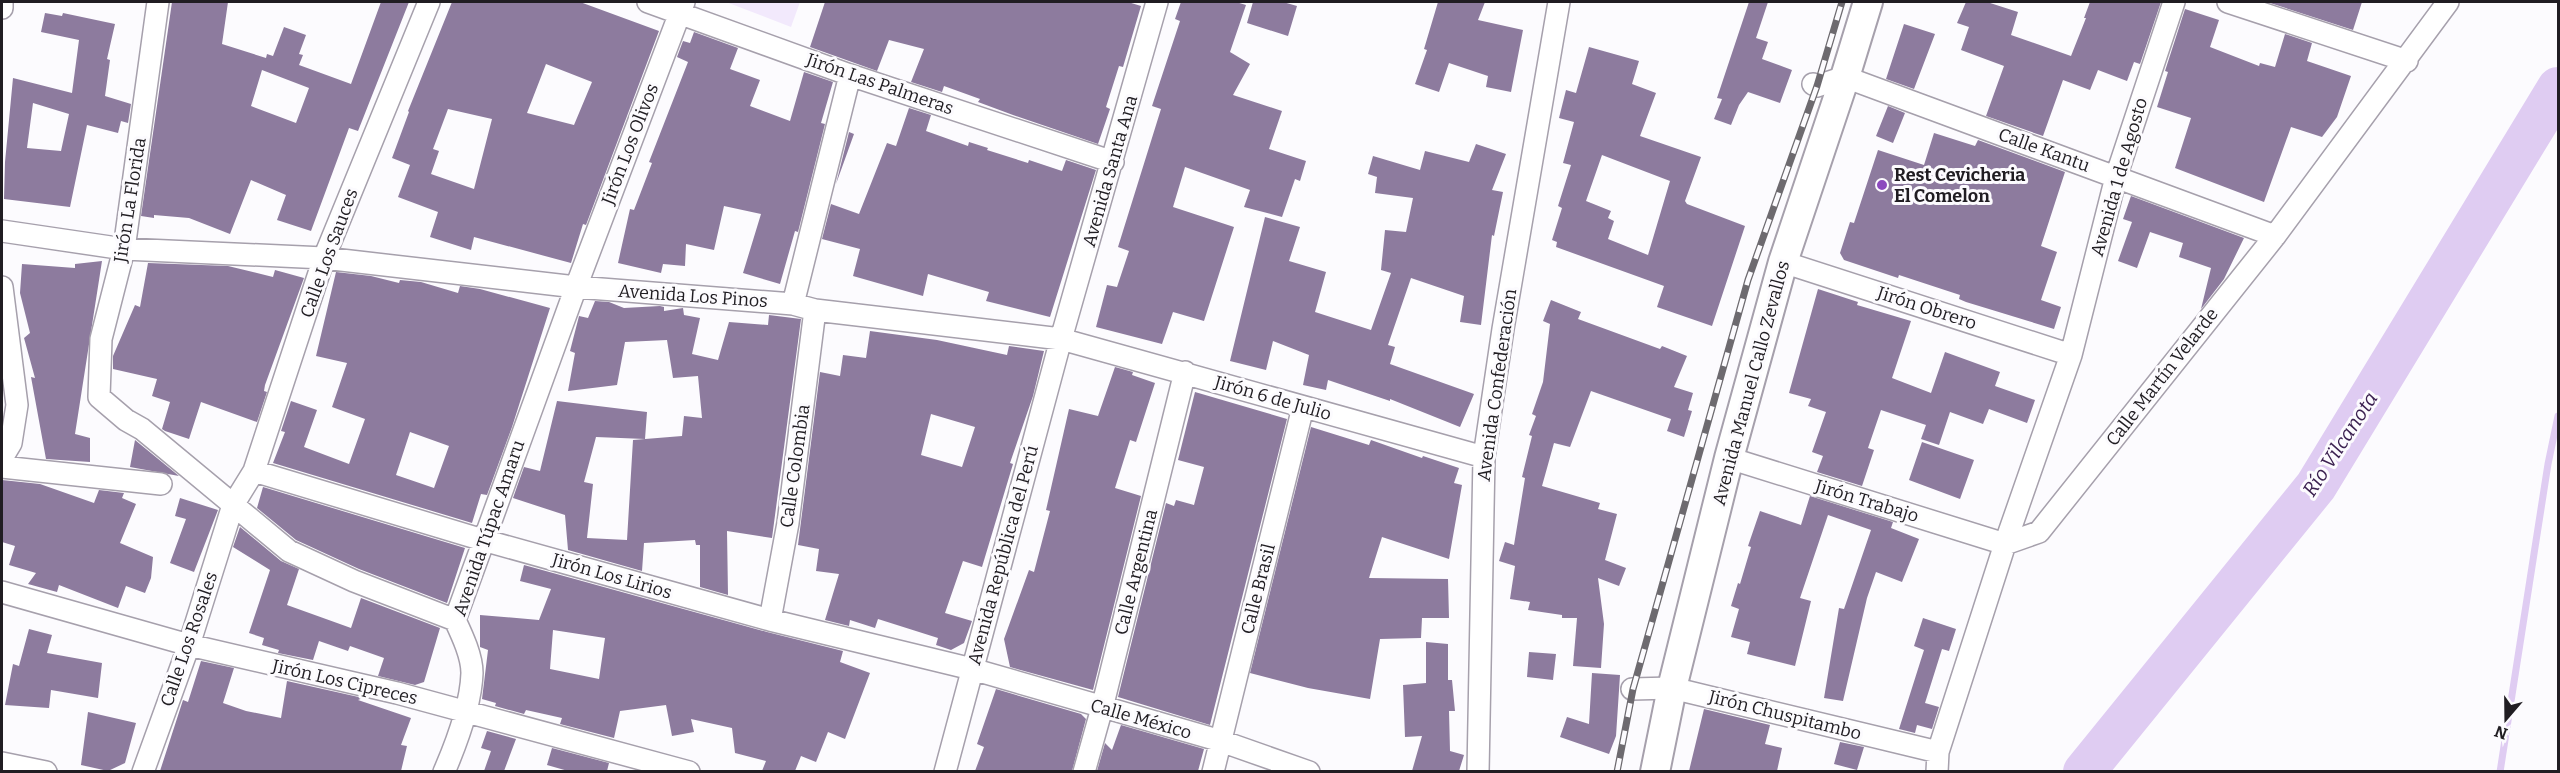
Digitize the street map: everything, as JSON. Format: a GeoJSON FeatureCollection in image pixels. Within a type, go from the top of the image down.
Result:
{"type":"FeatureCollection","features":[{"type":"Feature","properties":{"kind":"street"},"geometry":{"type":"LineString","coordinates":[[2,2],[2,8]]}},
{"type":"Feature","properties":{"kind":"street","name":"Jirón La Florida"},"geometry":{"type":"LineString","coordinates":[[158,2],[124,249],[101,339],[99,397],[233,505]]}},
{"type":"Feature","properties":{"kind":"street","name":"Calle Los Sauces"},"geometry":{"type":"LineString","coordinates":[[233,505],[254,471],[324,258],[429,2]]}},
{"type":"Feature","properties":{"kind":"street","name":"Jirón Las Palmeras"},"geometry":{"type":"LineString","coordinates":[[648,2],[682,7],[850,75],[1113,162]]}},
{"type":"Feature","properties":{"kind":"street","name":"Avenida Santa Ana"},"geometry":{"type":"LineString","coordinates":[[1061,339],[1113,162],[1155,2]]}},
{"type":"Feature","properties":{"kind":"street","name":"Avenida Confederación"},"geometry":{"type":"LineString","coordinates":[[1478,771],[1484,457],[1503,329],[1559,2]]}},
{"type":"Feature","properties":{"kind":"street","name":"Avenida Manuel Callo Zevallos"},"geometry":{"type":"LineString","coordinates":[[1655,771],[1672,688],[1730,458],[1783,262],[1868,2]]}},
{"type":"Feature","properties":{"kind":"street","name":"Avenida 1 de Agosto"},"geometry":{"type":"LineString","coordinates":[[2005,544],[2071,355],[2116,177],[2174,2]]}},
{"type":"Feature","properties":{"kind":"street"},"geometry":{"type":"LineString","coordinates":[[2228,2],[2407,61]]}},
{"type":"Feature","properties":{"kind":"street","name":"Calle Martín Velarde"},"geometry":{"type":"LineString","coordinates":[[2005,544],[2039,532],[2275,236],[2407,61],[2448,2]]}},
{"type":"Feature","properties":{"kind":"street","name":"Jirón Los Olivos"},"geometry":{"type":"LineString","coordinates":[[576,287],[682,7]]}},
{"type":"Feature","properties":{"kind":"street"},"geometry":{"type":"LineString","coordinates":[[793,304],[850,75]]}},
{"type":"Feature","properties":{"kind":"street"},"geometry":{"type":"LineString","coordinates":[[1813,84],[1817,86],[1845,77]]}},
{"type":"Feature","properties":{"kind":"street","name":"Calle Kantu"},"geometry":{"type":"LineString","coordinates":[[1845,77],[2275,236]]}},
{"type":"Feature","properties":{"kind":"street","name":"Avenida Los Pinos"},"geometry":{"type":"LineString","coordinates":[[2,231],[124,249],[324,258],[576,287],[793,304],[815,310],[1061,339]]}},
{"type":"Feature","properties":{"kind":"street","name":"Jirón Obrero"},"geometry":{"type":"LineString","coordinates":[[1783,262],[2071,355]]}},
{"type":"Feature","properties":{"kind":"street"},"geometry":{"type":"LineString","coordinates":[[2,287],[17,405],[11,443],[2,458]]}},
{"type":"Feature","properties":{"kind":"street","name":"Avenida Túpac Amaru"},"geometry":{"type":"LineString","coordinates":[[444,771],[465,712],[472,671],[455,620],[576,287]]}},
{"type":"Feature","properties":{"kind":"street","name":"Calle Colombia"},"geometry":{"type":"LineString","coordinates":[[770,620],[788,523],[815,310]]}},
{"type":"Feature","properties":{"kind":"street","name":"Jirón 6 de Julio"},"geometry":{"type":"LineString","coordinates":[[1061,339],[1484,457]]}},
{"type":"Feature","properties":{"kind":"street","name":"Avenida República del Perú"},"geometry":{"type":"LineString","coordinates":[[945,771],[1061,339]]}},
{"type":"Feature","properties":{"kind":"street","name":"Calle Argentina"},"geometry":{"type":"LineString","coordinates":[[1084,771],[1102,708],[1185,372]]}},
{"type":"Feature","properties":{"kind":"street","name":"Calle Brasil"},"geometry":{"type":"LineString","coordinates":[[1213,771],[1303,407]]}},
{"type":"Feature","properties":{"kind":"street","name":"Jirón Trabajo"},"geometry":{"type":"LineString","coordinates":[[1730,458],[2005,544]]}},
{"type":"Feature","properties":{"kind":"street"},"geometry":{"type":"LineString","coordinates":[[2,467],[160,484]]}},
{"type":"Feature","properties":{"kind":"street","name":"Jirón Los Lirios"},"geometry":{"type":"LineString","coordinates":[[254,471],[483,540],[770,620],[972,669]]}},
{"type":"Feature","properties":{"kind":"street"},"geometry":{"type":"LineString","coordinates":[[233,505],[289,551],[354,581],[455,620]]}},
{"type":"Feature","properties":{"kind":"street","name":"Calle Los Rosales"},"geometry":{"type":"LineString","coordinates":[[143,771],[189,645],[233,505]]}},
{"type":"Feature","properties":{"kind":"street"},"geometry":{"type":"LineString","coordinates":[[1937,762],[2005,544]]}},
{"type":"Feature","properties":{"kind":"street","name":"Jirón Los Cipreces"},"geometry":{"type":"LineString","coordinates":[[2,592],[189,645],[397,693],[689,771]]}},
{"type":"Feature","properties":{"kind":"street","name":"Calle México"},"geometry":{"type":"LineString","coordinates":[[972,669],[1221,741],[1296,769]]}},
{"type":"Feature","properties":{"kind":"street","name":"Jirón Chuspitambo"},"geometry":{"type":"LineString","coordinates":[[1632,689],[1672,688],[1937,762]]}},
{"type":"Feature","properties":{"kind":"street"},"geometry":{"type":"LineString","coordinates":[[2,764],[46,771]]}},
{"type":"Feature","properties":{"kind":"shaded area"},"geometry":{"type":"Polygon","coordinates":[[[726,2],[800,2],[791,27],[726,2]]]}},
{"type":"Feature","properties":{"kind":"building"},"geometry":{"type":"Polygon","coordinates":[[[172,2],[228,2],[222,44],[266,58],[267,54],[273,56],[284,27],[306,35],[299,54],[303,55],[299,65],[351,84],[381,2],[409,2],[358,131],[349,128],[311,231],[277,220],[286,195],[251,180],[230,234],[189,218],[141,216],[172,2]],[[262,70],[251,106],[296,123],[309,88],[262,70]]]}},
{"type":"Feature","properties":{"kind":"building"},"geometry":{"type":"Polygon","coordinates":[[[452,2],[580,2],[659,31],[586,225],[583,224],[571,263],[474,237],[471,250],[430,237],[438,212],[398,197],[410,165],[392,158],[408,111],[452,2]],[[546,64],[527,113],[574,125],[592,82],[546,64]],[[448,109],[433,149],[439,151],[431,174],[474,189],[492,119],[448,109]]]}},
{"type":"Feature","properties":{"kind":"building"},"geometry":{"type":"Polygon","coordinates":[[[825,2],[1128,2],[1141,6],[1123,67],[1119,66],[1106,107],[1110,109],[1098,144],[978,102],[980,99],[944,86],[942,92],[911,82],[924,49],[889,40],[877,71],[810,47],[825,2]]]}},
{"type":"Feature","properties":{"kind":"building"},"geometry":{"type":"Polygon","coordinates":[[[1181,2],[1236,2],[1246,5],[1230,52],[1250,64],[1233,95],[1282,111],[1269,149],[1306,161],[1300,181],[1295,179],[1282,217],[1244,207],[1250,190],[1185,167],[1173,207],[1234,227],[1204,321],[1173,312],[1162,344],[1096,327],[1107,285],[1117,287],[1129,251],[1118,247],[1161,109],[1152,106],[1180,21],[1175,19],[1181,2]]]}},
{"type":"Feature","properties":{"kind":"building"},"geometry":{"type":"Polygon","coordinates":[[[1253,2],[1283,2],[1297,6],[1288,36],[1247,23],[1253,2]]]}},
{"type":"Feature","properties":{"kind":"building"},"geometry":{"type":"Polygon","coordinates":[[[1438,2],[1485,2],[1478,20],[1523,30],[1511,92],[1486,87],[1488,76],[1449,63],[1439,92],[1415,84],[1427,50],[1424,49],[1438,2]]]}},
{"type":"Feature","properties":{"kind":"building"},"geometry":{"type":"Polygon","coordinates":[[[1749,2],[1768,2],[1756,38],[1768,42],[1762,59],[1792,70],[1780,103],[1748,92],[1739,105],[1731,125],[1714,119],[1722,99],[1717,98],[1749,2]]]}},
{"type":"Feature","properties":{"kind":"building"},"geometry":{"type":"Polygon","coordinates":[[[1966,2],[1987,2],[2018,12],[2011,35],[2071,56],[2090,2],[2161,2],[2140,64],[2134,62],[2127,81],[2098,70],[2090,90],[2063,80],[2043,136],[1986,116],[2004,66],[1961,50],[1969,27],[1957,23],[1966,2]]]}},
{"type":"Feature","properties":{"kind":"building"},"geometry":{"type":"Polygon","coordinates":[[[2267,2],[2362,2],[2353,30],[2267,2]]]}},
{"type":"Feature","properties":{"kind":"building"},"geometry":{"type":"Polygon","coordinates":[[[2185,9],[2219,20],[2210,47],[2259,66],[2260,63],[2275,67],[2285,34],[2312,43],[2307,61],[2351,76],[2337,117],[2322,137],[2291,127],[2264,202],[2175,168],[2191,118],[2157,107],[2168,72],[2165,71],[2185,9]]]}},
{"type":"Feature","properties":{"kind":"building"},"geometry":{"type":"Polygon","coordinates":[[[45,13],[62,16],[63,13],[115,24],[107,59],[110,60],[105,96],[131,104],[128,123],[121,121],[118,133],[87,125],[70,207],[4,199],[13,78],[72,93],[79,40],[41,32],[45,13]],[[33,103],[27,148],[61,151],[69,114],[33,103]]]}},
{"type":"Feature","properties":{"kind":"building"},"geometry":{"type":"Polygon","coordinates":[[[1904,24],[1935,34],[1914,89],[1886,79],[1904,24]]]}},
{"type":"Feature","properties":{"kind":"building"},"geometry":{"type":"Polygon","coordinates":[[[694,32],[738,48],[730,69],[760,80],[750,106],[790,121],[804,72],[833,82],[821,123],[825,124],[798,232],[795,231],[780,284],[743,273],[761,214],[724,206],[714,250],[686,244],[685,266],[663,264],[661,273],[618,263],[630,209],[634,210],[652,163],[649,162],[688,62],[677,57],[683,41],[690,43],[694,32]]]}},
{"type":"Feature","properties":{"kind":"building"},"geometry":{"type":"Polygon","coordinates":[[[1589,47],[1639,61],[1632,84],[1656,93],[1640,136],[1701,157],[1685,201],[1687,204],[1745,226],[1712,326],[1657,307],[1664,286],[1556,247],[1557,242],[1552,240],[1562,208],[1558,206],[1571,165],[1563,163],[1574,122],[1559,118],[1566,90],[1576,93],[1589,47]],[[1602,155],[1586,201],[1611,211],[1608,218],[1614,221],[1608,239],[1648,255],[1670,181],[1602,155]]]}},
{"type":"Feature","properties":{"kind":"building"},"geometry":{"type":"Polygon","coordinates":[[[1888,106],[1905,113],[1893,143],[1876,136],[1888,106]]]}},
{"type":"Feature","properties":{"kind":"building"},"geometry":{"type":"Polygon","coordinates":[[[909,108],[931,115],[926,131],[968,146],[969,142],[1028,163],[1029,160],[1062,171],[1066,160],[1096,170],[1050,317],[986,301],[989,292],[928,274],[923,296],[853,276],[860,249],[822,239],[831,204],[859,214],[887,143],[896,146],[909,108]]]}},
{"type":"Feature","properties":{"kind":"building"},"geometry":{"type":"Polygon","coordinates":[[[849,132],[854,134],[836,184],[849,132]]]}},
{"type":"Feature","properties":{"kind":"building"},"geometry":{"type":"Polygon","coordinates":[[[1934,133],[1975,146],[1978,140],[2065,172],[2041,246],[2057,252],[2041,300],[2061,307],[2054,329],[1966,302],[1959,299],[1960,295],[1844,260],[1840,253],[1850,222],[1854,223],[1878,150],[1924,165],[1934,133]]]}},
{"type":"Feature","properties":{"kind":"building"},"geometry":{"type":"Polygon","coordinates":[[[1476,144],[1506,154],[1492,190],[1503,192],[1494,236],[1492,235],[1481,325],[1460,322],[1464,296],[1411,278],[1388,345],[1395,347],[1390,364],[1474,394],[1460,427],[1390,399],[1390,401],[1328,380],[1326,390],[1303,385],[1309,355],[1273,341],[1266,370],[1230,361],[1265,217],[1300,227],[1289,261],[1326,272],[1315,312],[1371,330],[1391,273],[1381,270],[1385,230],[1406,232],[1413,198],[1375,193],[1377,177],[1368,174],[1373,156],[1420,170],[1425,151],[1469,162],[1476,144]]]}},
{"type":"Feature","properties":{"kind":"building"},"geometry":{"type":"Polygon","coordinates":[[[2131,196],[2244,238],[2224,279],[2201,309],[2211,268],[2179,257],[2183,243],[2150,232],[2137,268],[2118,261],[2132,222],[2123,219],[2131,196]]]}},
{"type":"Feature","properties":{"kind":"building"},"geometry":{"type":"Polygon","coordinates":[[[102,261],[75,434],[90,438],[90,462],[46,459],[31,377],[35,378],[24,338],[30,333],[20,293],[22,264],[75,268],[75,264],[102,261]]]}},
{"type":"Feature","properties":{"kind":"building"},"geometry":{"type":"Polygon","coordinates":[[[148,263],[228,266],[273,277],[275,270],[304,278],[265,385],[264,391],[267,392],[257,422],[201,402],[189,439],[165,431],[162,429],[170,402],[152,396],[157,379],[113,369],[113,356],[135,305],[140,307],[148,263]]]}},
{"type":"Feature","properties":{"kind":"building"},"geometry":{"type":"Polygon","coordinates":[[[336,272],[371,276],[399,283],[400,280],[421,282],[458,293],[460,286],[480,289],[550,308],[512,427],[487,495],[481,494],[472,523],[273,463],[285,432],[281,431],[291,401],[317,410],[304,447],[349,464],[365,419],[332,407],[347,363],[316,356],[336,272]],[[410,432],[396,475],[434,488],[449,446],[410,432]]]}},
{"type":"Feature","properties":{"kind":"building"},"geometry":{"type":"Polygon","coordinates":[[[1818,289],[1858,302],[1857,305],[1911,321],[1892,378],[1931,393],[1945,352],[2000,372],[1995,386],[2035,400],[2027,423],[1989,409],[1983,424],[1950,412],[1939,445],[1921,439],[1926,425],[1881,410],[1868,448],[1874,450],[1862,486],[1817,472],[1823,456],[1812,452],[1826,412],[1808,406],[1811,399],[1789,393],[1818,289]]]}},
{"type":"Feature","properties":{"kind":"building"},"geometry":{"type":"Polygon","coordinates":[[[1551,300],[1581,312],[1578,319],[1660,349],[1662,346],[1687,356],[1674,387],[1693,393],[1688,410],[1692,411],[1684,437],[1667,431],[1671,419],[1591,391],[1570,447],[1554,443],[1542,486],[1600,503],[1598,509],[1617,514],[1605,560],[1626,568],[1619,586],[1598,578],[1604,624],[1601,668],[1573,666],[1577,618],[1562,618],[1562,615],[1528,610],[1530,602],[1510,599],[1515,566],[1499,561],[1505,542],[1514,545],[1525,478],[1522,477],[1532,436],[1529,435],[1536,416],[1532,414],[1543,382],[1550,324],[1543,321],[1551,300]]]}},
{"type":"Feature","properties":{"kind":"building"},"geometry":{"type":"Polygon","coordinates":[[[595,301],[609,302],[624,308],[660,306],[664,307],[664,311],[683,308],[684,315],[700,318],[692,354],[718,360],[729,322],[768,325],[769,315],[801,319],[772,538],[727,531],[728,595],[700,587],[700,545],[696,545],[695,540],[644,543],[642,571],[568,550],[565,515],[513,498],[524,467],[540,471],[557,401],[647,412],[645,439],[596,437],[584,482],[593,484],[587,538],[627,540],[633,440],[682,436],[684,416],[702,418],[698,376],[673,378],[667,340],[625,342],[617,385],[568,391],[575,353],[570,351],[579,316],[588,318],[595,301]]]}},
{"type":"Feature","properties":{"kind":"building"},"geometry":{"type":"Polygon","coordinates":[[[870,331],[937,340],[1007,355],[1009,346],[1044,351],[1033,396],[1010,463],[1013,464],[982,567],[963,561],[945,613],[972,621],[964,643],[951,650],[936,645],[938,638],[878,619],[875,628],[850,620],[849,626],[825,620],[839,574],[816,571],[819,549],[798,545],[820,372],[840,376],[843,355],[866,358],[870,331]],[[931,414],[921,455],[962,467],[975,427],[931,414]]]}},
{"type":"Feature","properties":{"kind":"building"},"geometry":{"type":"Polygon","coordinates":[[[1115,367],[1133,372],[1132,375],[1155,383],[1136,442],[1130,440],[1115,488],[1141,496],[1093,690],[1010,667],[1004,639],[1029,570],[1034,572],[1050,511],[1046,510],[1069,409],[1098,416],[1115,367]]]}},
{"type":"Feature","properties":{"kind":"building"},"geometry":{"type":"Polygon","coordinates":[[[1195,392],[1287,419],[1210,725],[1118,697],[1166,503],[1174,506],[1176,500],[1194,505],[1204,467],[1178,460],[1195,392]]]}},
{"type":"Feature","properties":{"kind":"building"},"geometry":{"type":"Polygon","coordinates":[[[1311,427],[1369,445],[1371,440],[1459,468],[1454,483],[1462,485],[1449,559],[1382,537],[1369,578],[1448,579],[1449,618],[1422,618],[1421,638],[1380,639],[1370,699],[1308,688],[1250,673],[1311,427]]]}},
{"type":"Feature","properties":{"kind":"building"},"geometry":{"type":"Polygon","coordinates":[[[135,440],[179,476],[130,467],[135,440]]]}},
{"type":"Feature","properties":{"kind":"building"},"geometry":{"type":"Polygon","coordinates":[[[1922,442],[1974,460],[1960,499],[1909,480],[1922,442]]]}},
{"type":"Feature","properties":{"kind":"building"},"geometry":{"type":"Polygon","coordinates":[[[2,480],[40,484],[94,503],[99,490],[124,493],[122,498],[136,504],[120,543],[153,557],[151,578],[145,593],[126,586],[118,608],[59,585],[57,592],[28,584],[36,573],[9,565],[15,546],[2,542],[2,480]]]}},
{"type":"Feature","properties":{"kind":"building"},"geometry":{"type":"Polygon","coordinates":[[[263,487],[465,548],[447,603],[359,569],[296,540],[257,508],[263,487]]]}},
{"type":"Feature","properties":{"kind":"building"},"geometry":{"type":"Polygon","coordinates":[[[1810,496],[1893,522],[1891,528],[1919,539],[1902,582],[1876,572],[1867,598],[1843,701],[1824,698],[1839,608],[1844,609],[1871,530],[1828,515],[1800,598],[1811,601],[1795,666],[1747,654],[1750,642],[1731,637],[1739,609],[1731,606],[1738,583],[1740,584],[1751,547],[1748,546],[1760,511],[1801,525],[1810,496]]]}},
{"type":"Feature","properties":{"kind":"building"},"geometry":{"type":"Polygon","coordinates":[[[180,498],[218,510],[194,572],[170,563],[186,519],[175,516],[180,498]]]}},
{"type":"Feature","properties":{"kind":"building"},"geometry":{"type":"Polygon","coordinates":[[[240,527],[281,561],[299,569],[287,605],[351,628],[361,598],[440,628],[424,682],[415,685],[378,676],[384,658],[350,646],[348,651],[319,641],[313,660],[278,653],[279,650],[262,645],[264,638],[249,633],[270,570],[233,547],[240,527]]]}},
{"type":"Feature","properties":{"kind":"building"},"geometry":{"type":"Polygon","coordinates":[[[524,565],[843,651],[840,662],[870,673],[845,739],[828,732],[816,762],[801,756],[795,771],[762,771],[766,761],[735,753],[732,728],[691,719],[694,732],[672,736],[666,705],[620,711],[614,738],[560,724],[562,718],[526,710],[524,714],[495,706],[496,703],[482,699],[488,650],[480,647],[480,615],[539,620],[551,589],[520,581],[524,565]],[[553,630],[550,669],[599,679],[605,638],[553,630]]]}},
{"type":"Feature","properties":{"kind":"building"},"geometry":{"type":"Polygon","coordinates":[[[1923,618],[1956,629],[1949,651],[1942,649],[1925,703],[1939,707],[1932,729],[1917,725],[1915,733],[1899,729],[1924,650],[1914,646],[1923,618]]]}},
{"type":"Feature","properties":{"kind":"building"},"geometry":{"type":"Polygon","coordinates":[[[29,629],[52,635],[47,653],[102,663],[98,698],[51,690],[49,708],[5,705],[13,664],[19,666],[29,629]]]}},
{"type":"Feature","properties":{"kind":"building"},"geometry":{"type":"Polygon","coordinates":[[[1426,642],[1448,644],[1448,680],[1452,680],[1455,711],[1449,711],[1450,751],[1464,755],[1459,771],[1412,771],[1422,736],[1405,737],[1403,685],[1426,683],[1426,642]]]}},
{"type":"Feature","properties":{"kind":"building"},"geometry":{"type":"Polygon","coordinates":[[[1529,652],[1556,654],[1553,680],[1527,677],[1529,652]]]}},
{"type":"Feature","properties":{"kind":"building"},"geometry":{"type":"Polygon","coordinates":[[[201,661],[234,668],[223,703],[246,711],[281,718],[287,681],[363,698],[358,700],[411,718],[401,745],[407,746],[401,771],[160,771],[183,700],[188,702],[201,661]]]}},
{"type":"Feature","properties":{"kind":"building"},"geometry":{"type":"Polygon","coordinates":[[[1592,673],[1620,675],[1616,736],[1609,754],[1560,737],[1567,717],[1589,724],[1592,673]]]}},
{"type":"Feature","properties":{"kind":"building"},"geometry":{"type":"Polygon","coordinates":[[[996,689],[1081,714],[1086,719],[1072,771],[975,771],[984,747],[977,744],[996,689]]]}},
{"type":"Feature","properties":{"kind":"building"},"geometry":{"type":"Polygon","coordinates":[[[1704,709],[1770,725],[1765,744],[1782,748],[1777,771],[1689,771],[1704,709]]]}},
{"type":"Feature","properties":{"kind":"building"},"geometry":{"type":"Polygon","coordinates":[[[88,712],[136,723],[125,763],[108,771],[81,765],[88,712]]]}},
{"type":"Feature","properties":{"kind":"building"},"geometry":{"type":"Polygon","coordinates":[[[1121,725],[1204,749],[1198,771],[1097,771],[1105,743],[1112,750],[1121,725]]]}},
{"type":"Feature","properties":{"kind":"building"},"geometry":{"type":"Polygon","coordinates":[[[487,731],[516,739],[504,771],[484,771],[491,751],[481,748],[487,731]]]}},
{"type":"Feature","properties":{"kind":"building"},"geometry":{"type":"Polygon","coordinates":[[[1840,742],[1864,747],[1857,770],[1834,764],[1840,742]]]}},
{"type":"Feature","properties":{"kind":"building"},"geometry":{"type":"Polygon","coordinates":[[[552,748],[609,763],[607,771],[568,771],[547,765],[552,748]]]}},
{"type":"Feature","properties":{"kind":"waterway","name":"Río Vilcanota"},"geometry":{"type":"LineString","coordinates":[[2084,772],[2316,486],[2558,88]]}},
{"type":"Feature","properties":{"kind":"waterway"},"geometry":{"type":"LineString","coordinates":[[2500,772],[2548,464],[2558,416]]}},
{"type":"Feature","properties":{"kind":"railway"},"geometry":{"type":"LineString","coordinates":[[1617,772],[1633,689],[1748,280],[1817,86],[1842,2]]}},
{"type":"Feature","properties":{"kind":"place","name":"Rest Cevicheria El Comelon"},"geometry":{"type":"Point","coordinates":[1882,185]}}]}
